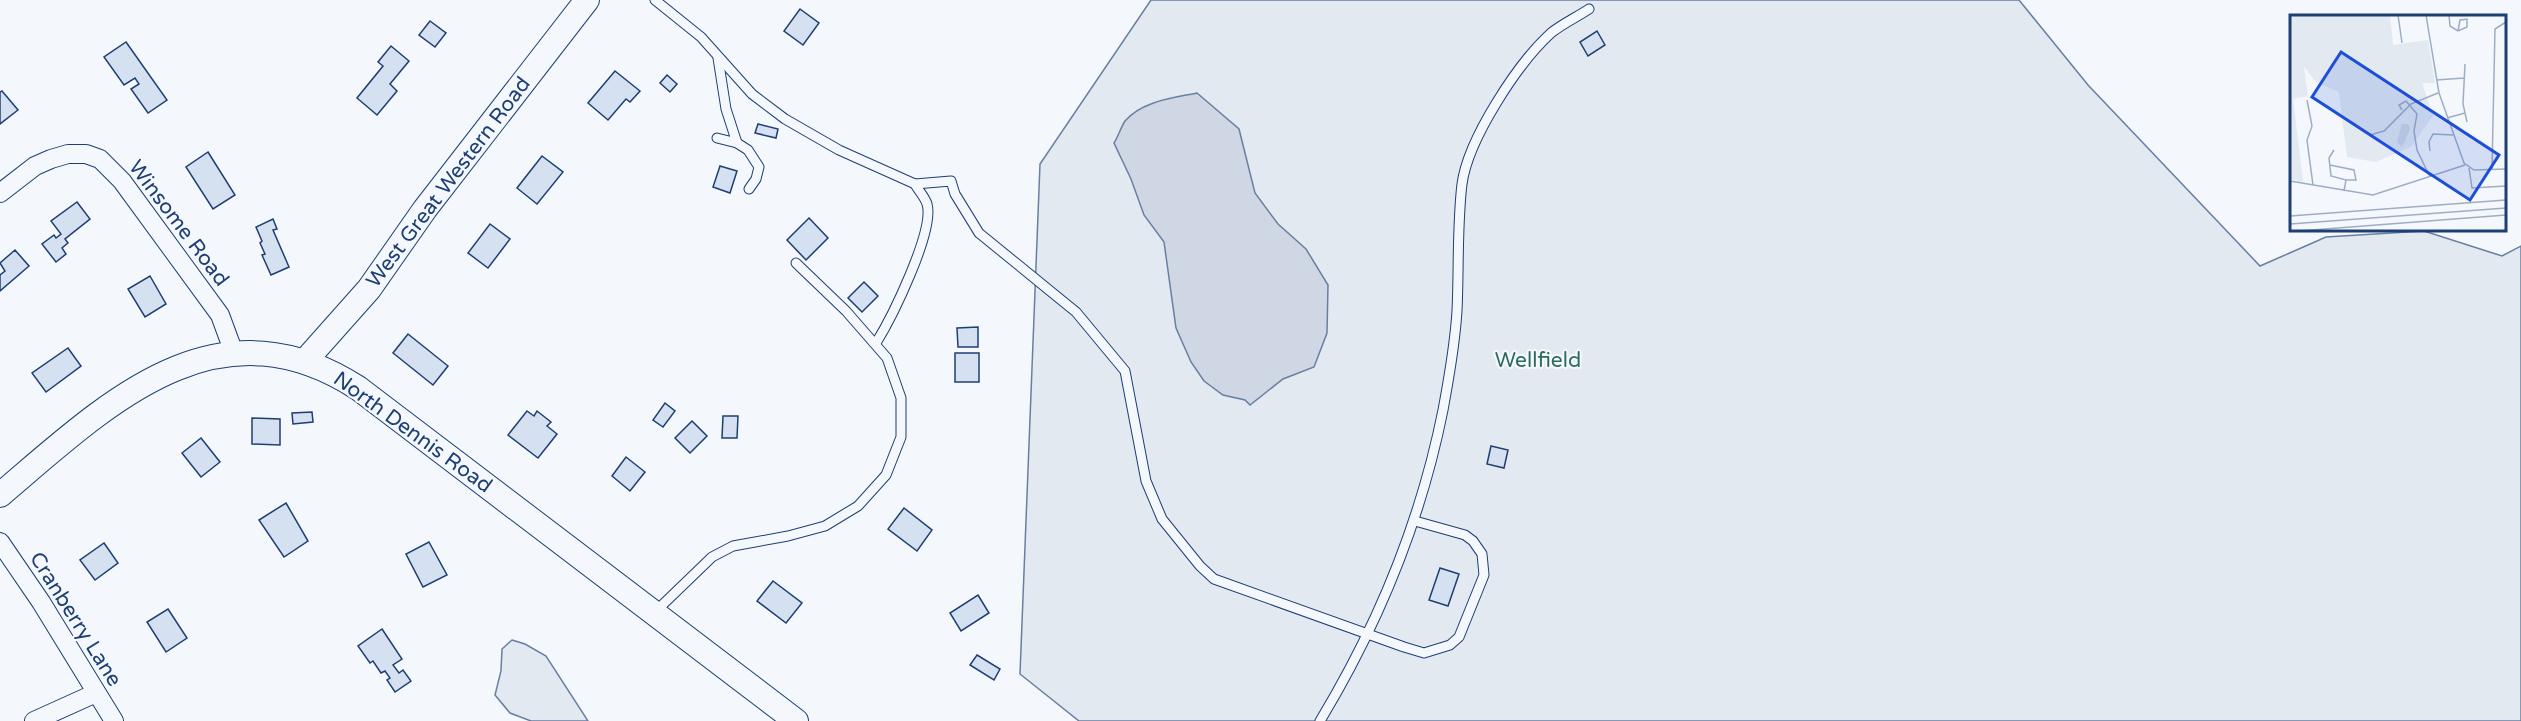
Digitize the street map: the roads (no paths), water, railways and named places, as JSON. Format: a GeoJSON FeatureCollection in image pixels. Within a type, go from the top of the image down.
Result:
{"type":"FeatureCollection","features":[{"type":"Feature","properties":{"kind":"main road","name":"West Great Western Road"},"geometry":{"type":"LineString","coordinates":[[305,361],[369,288],[425,209],[587,0]]}},
{"type":"Feature","properties":{"kind":"main road","name":"North Dennis Road"},"geometry":{"type":"LineString","coordinates":[[0,495],[84,425],[129,393],[187,364],[234,353],[271,354],[305,361],[341,376],[358,388],[796,721]]}},
{"type":"Feature","properties":{"kind":"street","name":"Winsome Road"},"geometry":{"type":"LineString","coordinates":[[0,193],[35,166],[51,159],[68,154],[86,154],[100,159],[122,181],[220,315],[234,353]]}},
{"type":"Feature","properties":{"kind":"street","name":"Cranberry Lane"},"geometry":{"type":"LineString","coordinates":[[0,542],[41,602],[114,721]]}},
{"type":"Feature","properties":{"kind":"street"},"geometry":{"type":"LineString","coordinates":[[34,721],[96,693]]}},
{"type":"Feature","properties":{"kind":"lane"},"geometry":{"type":"LineString","coordinates":[[655,0],[700,38],[752,94],[785,119],[839,150],[915,184],[951,181],[955,194],[979,233],[1076,312],[1125,371],[1146,481],[1162,519],[1200,566],[1215,579],[1424,653],[1450,645],[1458,637],[1484,575],[1482,554],[1473,541],[1465,535],[1415,521]]}},
{"type":"Feature","properties":{"kind":"lane"},"geometry":{"type":"LineString","coordinates":[[1320,721],[1366,634],[1415,521],[1443,410],[1456,314],[1462,182],[1471,151],[1501,97],[1524,63],[1552,32],[1589,9]]}},
{"type":"Feature","properties":{"kind":"lane"},"geometry":{"type":"LineString","coordinates":[[718,58],[726,109],[737,143]]}},
{"type":"Feature","properties":{"kind":"lane"},"geometry":{"type":"LineString","coordinates":[[717,138],[737,143],[748,150],[759,167],[756,179],[749,189]]}},
{"type":"Feature","properties":{"kind":"lane"},"geometry":{"type":"LineString","coordinates":[[876,343],[903,291],[928,220],[927,204],[915,184]]}},
{"type":"Feature","properties":{"kind":"lane"},"geometry":{"type":"LineString","coordinates":[[654,612],[712,556],[734,546],[788,536],[825,526],[858,506],[886,475],[901,437],[901,398],[887,358],[876,343],[796,263]]}},
{"type":"Feature","properties":{"kind":"park label","name":"Wellfield"},"geometry":{"type":"Point","coordinates":[1538,360]}}]}
